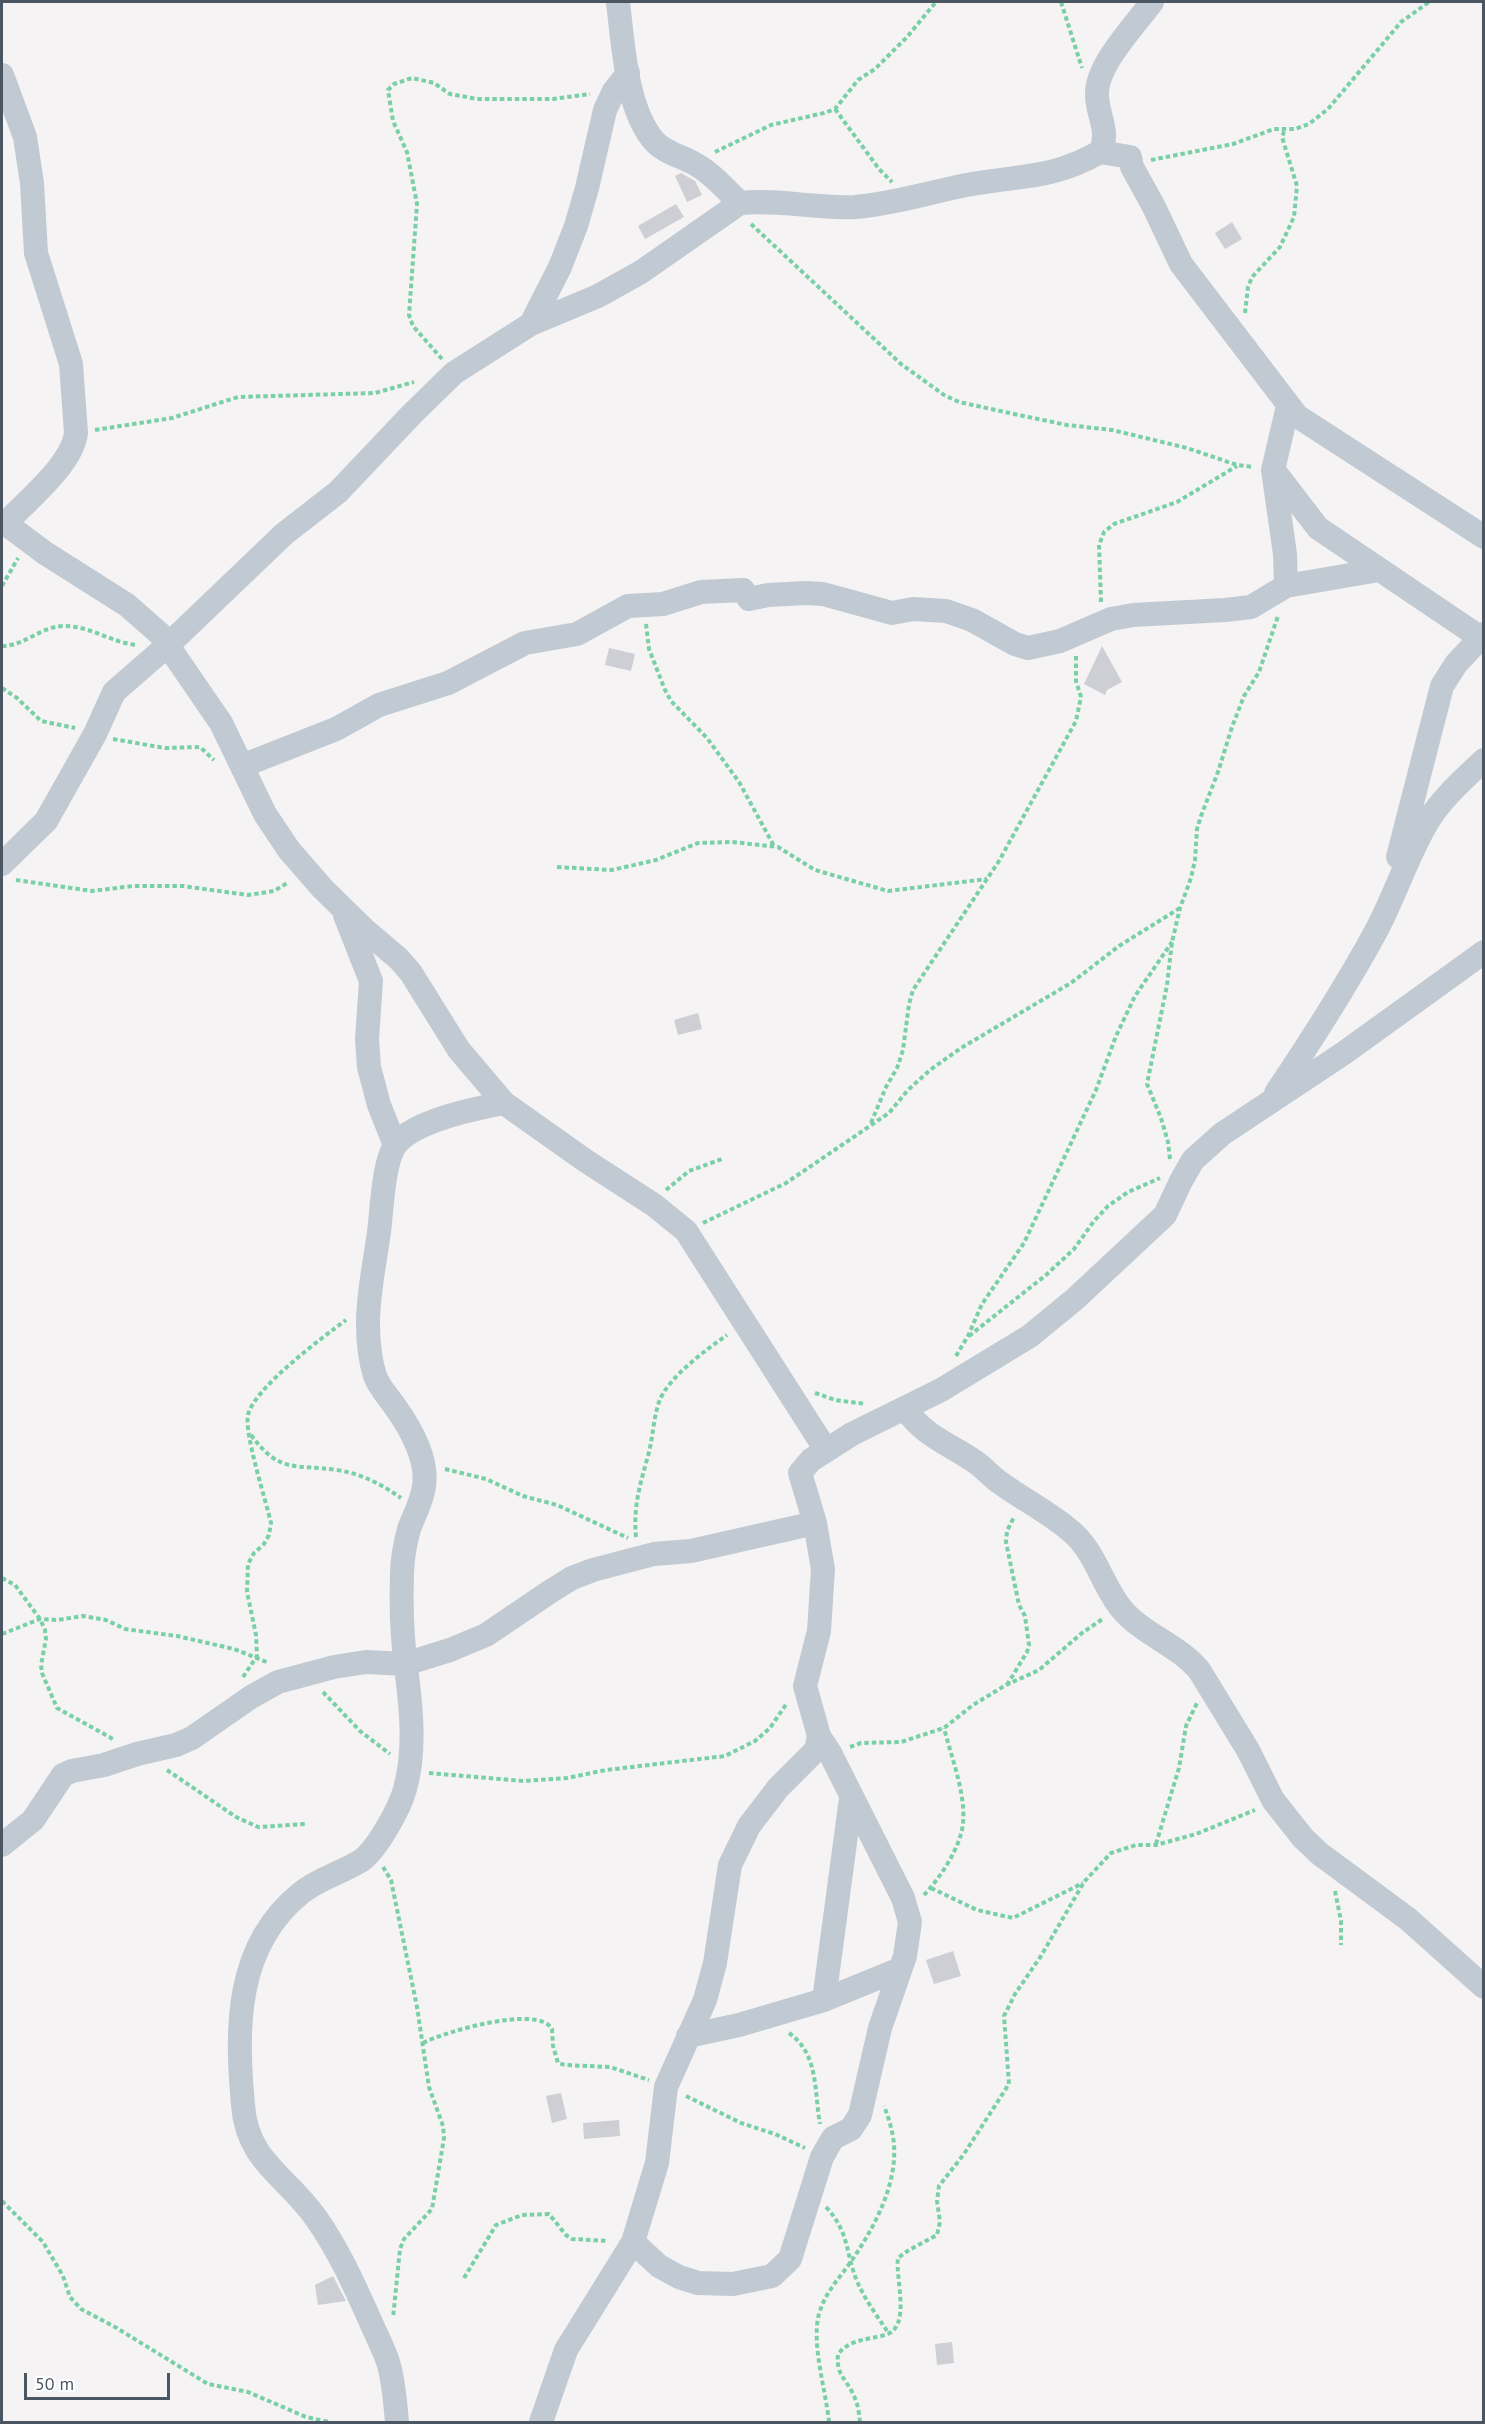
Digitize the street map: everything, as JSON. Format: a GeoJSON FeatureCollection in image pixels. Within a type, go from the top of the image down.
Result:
{"type":"FeatureCollection","features":[{"type":"Feature","properties":{"kind":"street"},"geometry":{"type":"LineString","coordinates":[[618,2],[621,82],[654,141],[706,173],[737,204]]}},
{"type":"Feature","properties":{"kind":"street"},"geometry":{"type":"LineString","coordinates":[[6,872],[46,821],[95,734],[114,692],[162,650],[284,534],[338,492],[447,380],[531,324],[598,296],[641,272],[737,204],[757,201],[855,207],[906,199],[972,184],[1036,176],[1079,164],[1100,152],[1105,142],[1097,91],[1102,72],[1152,2]]}},
{"type":"Feature","properties":{"kind":"street"},"geometry":{"type":"LineString","coordinates":[[2,75],[25,137],[32,183],[36,253],[71,364],[76,433],[75,441],[66,459],[4,522],[147,621],[162,650],[221,723],[270,823],[305,870],[366,931],[399,958],[459,1050],[504,1103],[586,1161],[654,1205],[686,1231],[826,1450]]}},
{"type":"Feature","properties":{"kind":"street"},"geometry":{"type":"LineString","coordinates":[[531,324],[560,267],[576,226],[605,110],[621,82]]}},
{"type":"Feature","properties":{"kind":"street"},"geometry":{"type":"LineString","coordinates":[[1100,152],[1130,157],[1132,167],[1181,264],[1288,406],[1308,423],[1483,536]]}},
{"type":"Feature","properties":{"kind":"street"},"geometry":{"type":"LineString","coordinates":[[1286,586],[1285,554],[1273,470],[1288,406]]}},
{"type":"Feature","properties":{"kind":"street"},"geometry":{"type":"LineString","coordinates":[[1273,470],[1318,528],[1482,637],[1456,664],[1442,686],[1387,911]]}},
{"type":"Feature","properties":{"kind":"street"},"geometry":{"type":"LineString","coordinates":[[243,769],[252,762],[336,729],[379,705],[448,683],[525,643],[577,634],[628,606],[663,604],[701,592],[743,590],[749,598],[782,594],[823,594],[892,613],[913,609],[946,611],[972,620],[1015,644],[1029,648],[1060,641],[1133,615],[1251,607],[1286,586],[1379,570]]}},
{"type":"Feature","properties":{"kind":"street"},"geometry":{"type":"LineString","coordinates":[[1270,1103],[1330,1009],[1387,911],[1406,864],[1429,820],[1448,795],[1484,760]]}},
{"type":"Feature","properties":{"kind":"street"},"geometry":{"type":"LineString","coordinates":[[342,907],[371,981],[367,1039],[369,1067],[379,1105],[395,1145]]}},
{"type":"Feature","properties":{"kind":"street"},"geometry":{"type":"LineString","coordinates":[[633,2242],[659,2266],[679,2277],[698,2283],[733,2284],[772,2276],[790,2259],[821,2159],[833,2138],[851,2129],[860,2115],[880,2028],[905,1956],[910,1922],[903,1898],[825,1745],[805,1686],[819,1631],[823,1569],[815,1523],[800,1473],[811,1460],[852,1434],[941,1390],[1030,1336],[1053,1319],[1165,1215],[1193,1160],[1222,1134],[1344,1053],[1484,952]]}},
{"type":"Feature","properties":{"kind":"street"},"geometry":{"type":"LineString","coordinates":[[397,2422],[388,2360],[354,2284],[316,2217],[252,2144],[246,2129],[243,2106],[241,2020],[244,1987],[253,1956],[272,1923],[301,1893],[337,1871],[363,1859],[374,1850],[406,1788],[409,1766],[410,1700],[405,1664],[402,1562],[410,1527],[424,1492],[424,1465],[402,1417],[382,1390],[375,1376],[370,1351],[369,1304],[383,1186],[395,1145],[408,1134],[462,1111],[504,1103]]}},
{"type":"Feature","properties":{"kind":"street"},"geometry":{"type":"LineString","coordinates":[[905,1409],[918,1426],[930,1436],[972,1460],[1068,1528],[1083,1542],[1120,1608],[1136,1623],[1189,1659],[1209,1684],[1248,1750],[1273,1800],[1303,1838],[1408,1919],[1484,1987]]}},
{"type":"Feature","properties":{"kind":"street"},"geometry":{"type":"LineString","coordinates":[[2,1845],[33,1820],[63,1775],[176,1745],[192,1738],[251,1697],[278,1682],[366,1662],[405,1664],[450,1650],[486,1635],[572,1578],[593,1570],[654,1554],[691,1551],[815,1523]]}},
{"type":"Feature","properties":{"kind":"street"},"geometry":{"type":"LineString","coordinates":[[541,2422],[566,2350],[633,2242],[657,2163],[666,2087],[705,2000],[715,1963],[730,1865],[749,1826],[778,1788],[816,1750],[825,1745]]}},
{"type":"Feature","properties":{"kind":"street"},"geometry":{"type":"LineString","coordinates":[[824,2000],[852,1798]]}},
{"type":"Feature","properties":{"kind":"street"},"geometry":{"type":"LineString","coordinates":[[688,2036],[782,2013],[824,2000],[900,1969]]}},
{"type":"Feature","properties":{"kind":"path"},"geometry":{"type":"LineString","coordinates":[[693,164],[771,126],[824,113],[835,108],[858,80],[875,69],[907,37],[936,2]]}},
{"type":"Feature","properties":{"kind":"path"},"geometry":{"type":"LineString","coordinates":[[1061,2],[1083,69],[1097,91]]}},
{"type":"Feature","properties":{"kind":"path"},"geometry":{"type":"LineString","coordinates":[[1130,157],[1154,160],[1233,144],[1274,129],[1303,127],[1320,117],[1401,22],[1429,2]]}},
{"type":"Feature","properties":{"kind":"path"},"geometry":{"type":"LineString","coordinates":[[447,380],[413,326],[409,315],[417,204],[407,152],[393,121],[388,90],[394,84],[412,78],[434,83],[450,94],[477,99],[553,99],[621,82]]}},
{"type":"Feature","properties":{"kind":"path"},"geometry":{"type":"LineString","coordinates":[[835,108],[879,169],[906,199]]}},
{"type":"Feature","properties":{"kind":"path"},"geometry":{"type":"LineString","coordinates":[[1245,315],[1248,287],[1252,277],[1280,247],[1294,217],[1297,186],[1282,138],[1285,129]]}},
{"type":"Feature","properties":{"kind":"path"},"geometry":{"type":"LineString","coordinates":[[737,204],[760,233],[841,305],[901,364],[944,395],[959,402],[1067,425],[1112,430],[1187,447],[1237,465],[1273,470]]}},
{"type":"Feature","properties":{"kind":"path"},"geometry":{"type":"LineString","coordinates":[[76,433],[172,418],[238,397],[375,393],[418,381],[447,380]]}},
{"type":"Feature","properties":{"kind":"path"},"geometry":{"type":"LineString","coordinates":[[871,1124],[903,1050],[909,1004],[914,990],[988,879],[1076,721],[1081,697],[1076,681],[1077,652],[1097,626],[1099,545],[1104,532],[1114,524],[1177,502],[1237,465]]}},
{"type":"Feature","properties":{"kind":"path"},"geometry":{"type":"LineString","coordinates":[[2,586],[27,540]]}},
{"type":"Feature","properties":{"kind":"path"},"geometry":{"type":"LineString","coordinates":[[1170,1162],[1168,1142],[1161,1118],[1147,1084],[1167,985],[1172,942],[1180,908],[1191,878],[1197,829],[1201,816],[1244,696],[1259,672],[1274,631],[1286,586]]}},
{"type":"Feature","properties":{"kind":"path"},"geometry":{"type":"LineString","coordinates":[[645,605],[649,649],[665,690],[671,701],[707,738],[739,782],[774,846]]}},
{"type":"Feature","properties":{"kind":"path"},"geometry":{"type":"LineString","coordinates":[[2,646],[13,645],[40,632],[63,626],[81,627],[127,645],[162,650]]}},
{"type":"Feature","properties":{"kind":"path"},"geometry":{"type":"LineString","coordinates":[[2,688],[17,698],[41,721],[151,747],[200,747],[216,762],[243,769]]}},
{"type":"Feature","properties":{"kind":"path"},"geometry":{"type":"LineString","coordinates":[[557,867],[612,870],[656,860],[698,843],[716,841],[774,846],[783,849],[815,870],[888,891],[988,879]]}},
{"type":"Feature","properties":{"kind":"path"},"geometry":{"type":"LineString","coordinates":[[6,872],[92,891],[133,885],[182,886],[249,895],[274,891],[305,870]]}},
{"type":"Feature","properties":{"kind":"path"},"geometry":{"type":"LineString","coordinates":[[686,1231],[786,1183],[889,1113],[908,1090],[930,1070],[961,1048],[1071,983],[1119,946],[1180,908]]}},
{"type":"Feature","properties":{"kind":"path"},"geometry":{"type":"LineString","coordinates":[[941,1390],[953,1360],[968,1336],[982,1304],[1024,1243],[1040,1212],[1096,1090],[1116,1036],[1135,996],[1172,942]]}},
{"type":"Feature","properties":{"kind":"path"},"geometry":{"type":"LineString","coordinates":[[654,1205],[676,1180],[689,1171],[723,1159]]}},
{"type":"Feature","properties":{"kind":"path"},"geometry":{"type":"LineString","coordinates":[[968,1336],[1046,1275],[1074,1249],[1108,1206],[1128,1192],[1163,1176]]}},
{"type":"Feature","properties":{"kind":"path"},"geometry":{"type":"LineString","coordinates":[[239,1684],[256,1656],[256,1635],[247,1592],[248,1564],[254,1553],[264,1545],[271,1523],[248,1432],[248,1415],[255,1401],[306,1349],[369,1304]]}},
{"type":"Feature","properties":{"kind":"path"},"geometry":{"type":"LineString","coordinates":[[424,1465],[477,1477],[523,1496],[557,1505],[636,1542],[635,1504],[660,1399],[675,1378],[694,1360],[745,1322]]}},
{"type":"Feature","properties":{"kind":"path"},"geometry":{"type":"LineString","coordinates":[[813,1393],[835,1400],[905,1409]]}},
{"type":"Feature","properties":{"kind":"path"},"geometry":{"type":"LineString","coordinates":[[248,1432],[269,1457],[281,1464],[337,1470],[362,1477],[379,1483],[418,1510]]}},
{"type":"Feature","properties":{"kind":"path"},"geometry":{"type":"LineString","coordinates":[[1006,1685],[1029,1645],[1025,1617],[1019,1605],[1006,1542],[1007,1531],[1023,1498]]}},
{"type":"Feature","properties":{"kind":"path"},"geometry":{"type":"LineString","coordinates":[[2,1578],[15,1585],[40,1618],[46,1640],[41,1665],[42,1673],[57,1708],[137,1754]]}},
{"type":"Feature","properties":{"kind":"path"},"geometry":{"type":"LineString","coordinates":[[825,1745],[901,1742],[944,1728],[973,1705],[1006,1685],[1039,1670],[1082,1633],[1120,1608]]}},
{"type":"Feature","properties":{"kind":"path"},"geometry":{"type":"LineString","coordinates":[[2,1634],[40,1618],[57,1620],[74,1616],[93,1617],[125,1629],[177,1636],[256,1656],[272,1664]]}},
{"type":"Feature","properties":{"kind":"path"},"geometry":{"type":"LineString","coordinates":[[309,1674],[327,1697],[360,1731],[409,1766],[431,1774],[523,1781],[567,1778],[606,1770],[724,1756],[755,1741],[770,1728],[794,1693],[805,1686]]}},
{"type":"Feature","properties":{"kind":"path"},"geometry":{"type":"LineString","coordinates":[[1155,1845],[1179,1768],[1186,1726],[1193,1708],[1209,1684]]}},
{"type":"Feature","properties":{"kind":"path"},"geometry":{"type":"LineString","coordinates":[[910,1922],[918,1903],[947,1866],[963,1830],[963,1803],[944,1728]]}},
{"type":"Feature","properties":{"kind":"path"},"geometry":{"type":"LineString","coordinates":[[166,1769],[236,1817],[258,1827],[305,1824]]}},
{"type":"Feature","properties":{"kind":"path"},"geometry":{"type":"LineString","coordinates":[[860,2422],[859,2410],[853,2393],[839,2374],[838,2354],[851,2343],[890,2334],[899,2322],[900,2286],[896,2270],[898,2258],[937,2235],[940,2222],[937,2201],[939,2186],[964,2154],[1009,2084],[1004,2016],[1015,1994],[1041,1956],[1084,1882],[1111,1853],[1136,1845],[1155,1845],[1243,1816],[1273,1800]]}},
{"type":"Feature","properties":{"kind":"path"},"geometry":{"type":"LineString","coordinates":[[363,1859],[382,1866],[391,1880],[423,2043],[429,2087],[440,2115],[444,2138],[432,2209],[404,2239],[400,2249],[392,2325]]}},
{"type":"Feature","properties":{"kind":"path"},"geometry":{"type":"LineString","coordinates":[[931,1888],[977,1910],[1013,1918],[1084,1882]]}},
{"type":"Feature","properties":{"kind":"path"},"geometry":{"type":"LineString","coordinates":[[1334,1887],[1341,1921],[1341,1945]]}},
{"type":"Feature","properties":{"kind":"path"},"geometry":{"type":"LineString","coordinates":[[782,2013],[784,2027],[800,2040],[813,2068],[821,2159],[818,2191],[824,2205],[836,2217],[844,2232],[851,2261],[862,2290],[890,2334]]}},
{"type":"Feature","properties":{"kind":"path"},"geometry":{"type":"LineString","coordinates":[[423,2043],[438,2035],[479,2024],[516,2019],[546,2023],[552,2029],[553,2046],[558,2063],[610,2067],[666,2087],[741,2123],[775,2134],[821,2159]]}},
{"type":"Feature","properties":{"kind":"path"},"geometry":{"type":"LineString","coordinates":[[829,2422],[818,2342],[818,2316],[830,2288],[851,2261],[878,2215],[892,2169],[895,2147],[883,2102]]}},
{"type":"Feature","properties":{"kind":"path"},"geometry":{"type":"LineString","coordinates":[[2,2201],[43,2242],[63,2276],[70,2297],[81,2309],[124,2332],[208,2384],[248,2392],[306,2417],[329,2422]]}},
{"type":"Feature","properties":{"kind":"path"},"geometry":{"type":"LineString","coordinates":[[464,2278],[496,2225],[522,2215],[549,2214],[572,2240],[633,2242]]}},
{"type":"Feature","properties":{"kind":"building"},"geometry":{"type":"Polygon","coordinates":[[[681,173],[695,181],[702,195],[687,202],[675,176],[681,173]]]}},
{"type":"Feature","properties":{"kind":"building"},"geometry":{"type":"Polygon","coordinates":[[[676,204],[684,217],[645,239],[638,226],[676,204]]]}},
{"type":"Feature","properties":{"kind":"building"},"geometry":{"type":"Polygon","coordinates":[[[1232,222],[1242,239],[1225,249],[1215,233],[1232,222]]]}},
{"type":"Feature","properties":{"kind":"building"},"geometry":{"type":"Polygon","coordinates":[[[1102,646],[1122,682],[1107,690],[1105,695],[1084,684],[1102,646]]]}},
{"type":"Feature","properties":{"kind":"building"},"geometry":{"type":"Polygon","coordinates":[[[609,648],[635,654],[631,671],[605,665],[609,648]]]}},
{"type":"Feature","properties":{"kind":"building"},"geometry":{"type":"Polygon","coordinates":[[[698,1013],[702,1029],[678,1035],[674,1020],[698,1013]]]}},
{"type":"Feature","properties":{"kind":"building"},"geometry":{"type":"Polygon","coordinates":[[[953,1951],[961,1976],[934,1984],[926,1960],[953,1951]]]}},
{"type":"Feature","properties":{"kind":"building"},"geometry":{"type":"Polygon","coordinates":[[[561,2093],[567,2119],[552,2123],[546,2096],[561,2093]]]}},
{"type":"Feature","properties":{"kind":"building"},"geometry":{"type":"Polygon","coordinates":[[[619,2120],[620,2136],[584,2139],[583,2123],[619,2120]]]}},
{"type":"Feature","properties":{"kind":"building"},"geometry":{"type":"Polygon","coordinates":[[[333,2276],[346,2301],[318,2305],[315,2285],[333,2276]]]}},
{"type":"Feature","properties":{"kind":"building"},"geometry":{"type":"Polygon","coordinates":[[[952,2342],[954,2363],[937,2365],[935,2344],[952,2342]]]}}]}
